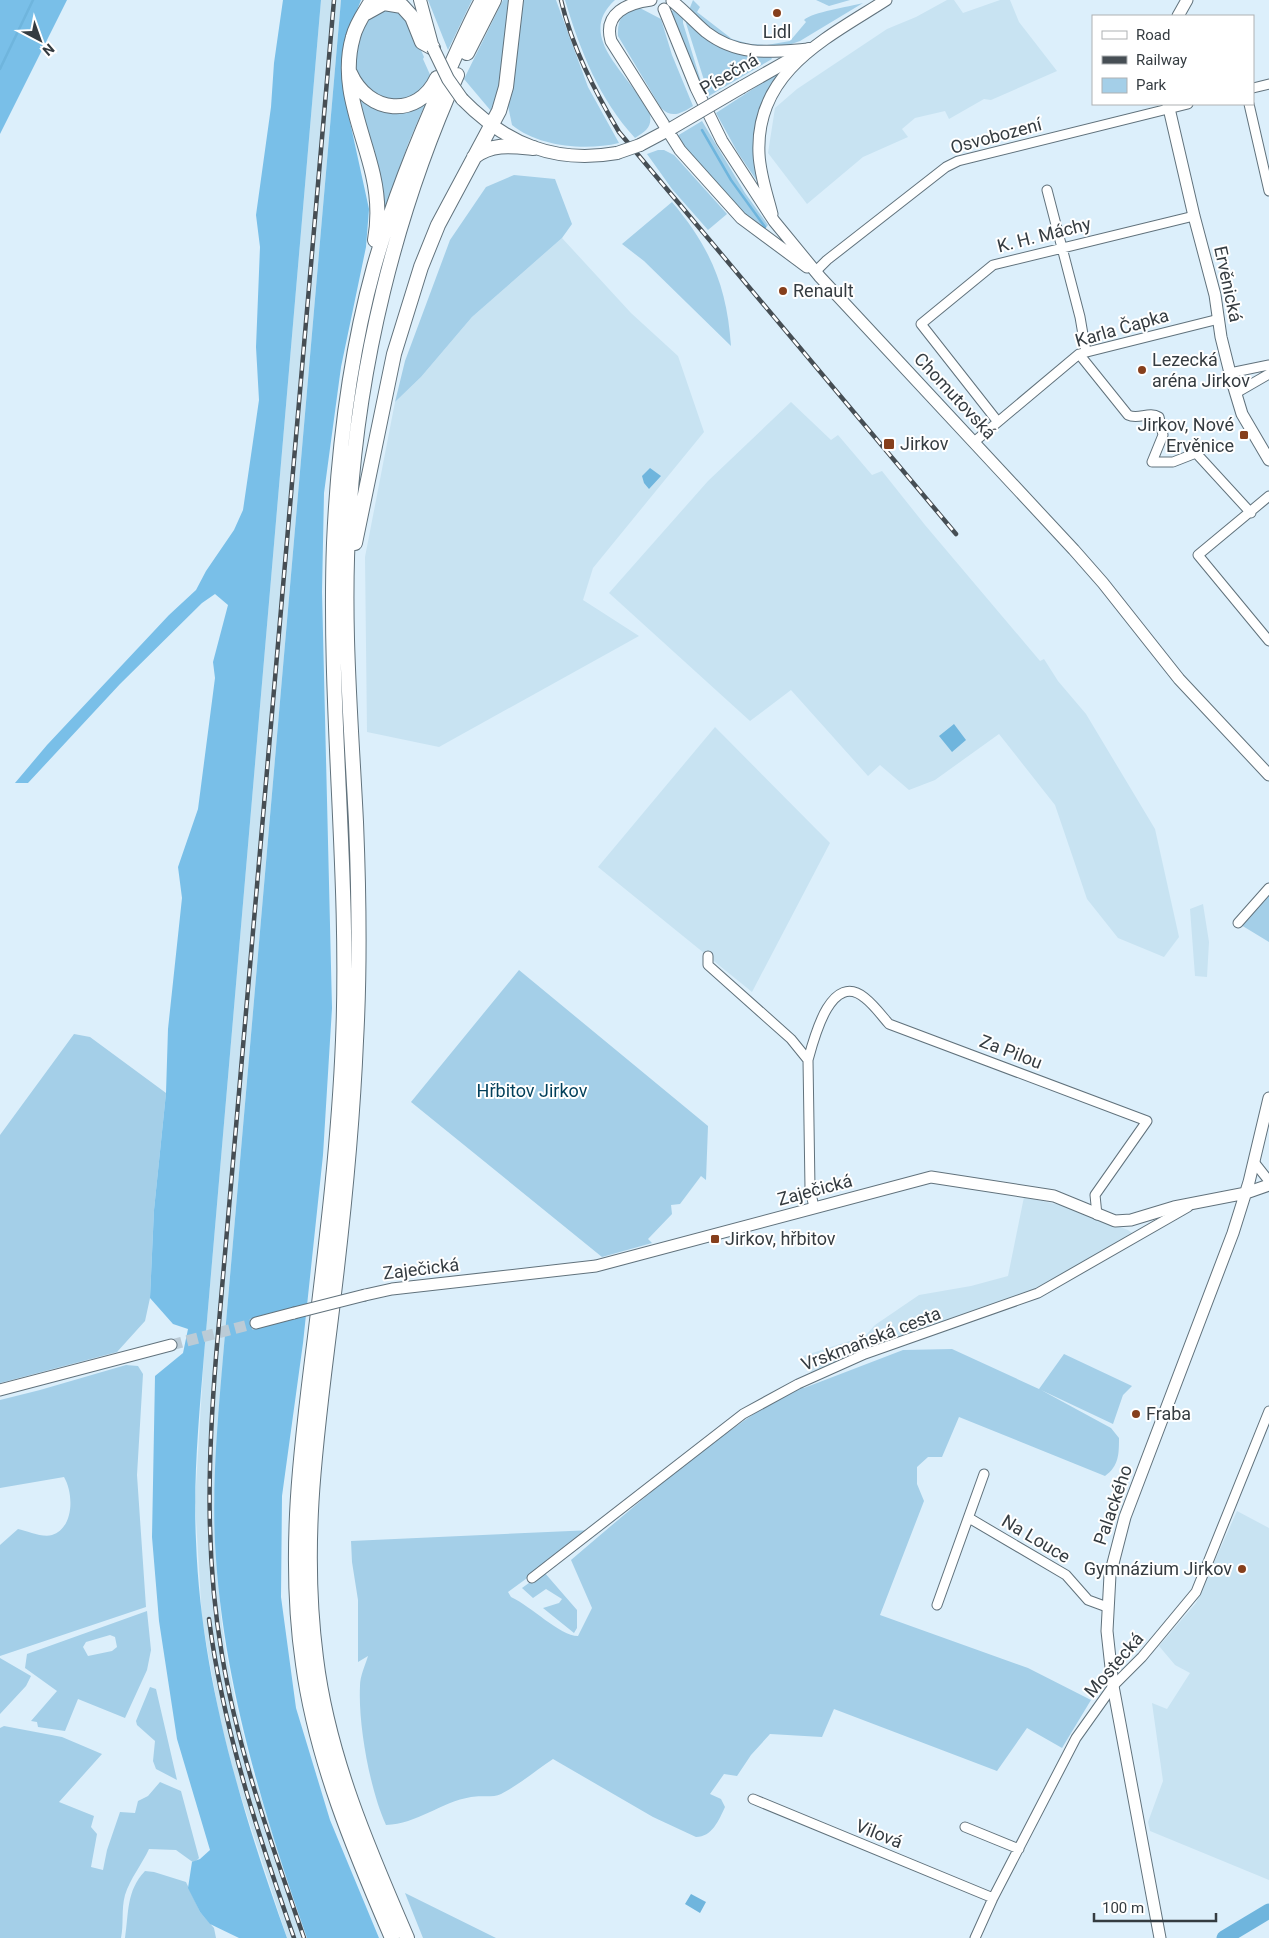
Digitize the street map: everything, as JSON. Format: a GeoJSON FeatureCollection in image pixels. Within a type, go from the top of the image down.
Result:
{"type":"FeatureCollection","features":[{"type":"Feature","properties":{"kind":"highway"},"geometry":{"type":"LineString","coordinates":[[372,0],[353,36],[349,70],[353,104],[373,176],[378,203],[374,269]]}},
{"type":"Feature","properties":{"kind":"highway"},"geometry":{"type":"LineString","coordinates":[[392,1938],[344,1825],[310,1705],[298,1622],[295,1545],[298,1469],[335,1175],[343,1040],[345,936],[334,619],[334,543],[338,480],[352,373],[374,269],[393,206],[419,137],[482,0]]}},
{"type":"Feature","properties":{"kind":"highway"},"geometry":{"type":"LineString","coordinates":[[407,1938],[358,1820],[324,1701],[316,1660],[309,1555],[312,1470],[348,1176],[356,1040],[358,934],[356,828],[347,625],[348,518],[371,346],[406,211],[430,141],[470,47],[494,0]]}},
{"type":"Feature","properties":{"kind":"highway"},"geometry":{"type":"LineString","coordinates":[[347,625],[355,544],[394,354],[421,267],[438,225],[472,159],[492,126],[506,87],[516,0]]}},
{"type":"Feature","properties":{"kind":"highway"},"geometry":{"type":"LineString","coordinates":[[363,15],[384,2],[402,6],[412,17],[422,42],[431,42]]}},
{"type":"Feature","properties":{"kind":"highway"},"geometry":{"type":"LineString","coordinates":[[349,70],[362,92],[380,104],[394,106],[414,103],[432,88],[448,56],[471,21]]}},
{"type":"Feature","properties":{"kind":"highway"},"geometry":{"type":"LineString","coordinates":[[472,159],[491,148],[505,146],[533,148]]}},
{"type":"Feature","properties":{"kind":"main road"},"geometry":{"type":"LineString","coordinates":[[413,0],[431,42]]}},
{"type":"Feature","properties":{"kind":"main road"},"geometry":{"type":"LineString","coordinates":[[420,0],[431,42]]}},
{"type":"Feature","properties":{"kind":"main road","name":"Písečná"},"geometry":{"type":"LineString","coordinates":[[431,42],[448,79],[462,100],[492,126],[533,148],[547,153],[573,156],[617,154],[640,145],[809,49]]}},
{"type":"Feature","properties":{"kind":"street"},"geometry":{"type":"LineString","coordinates":[[809,49],[763,53],[734,48],[710,35],[669,3],[657,8],[651,0],[630,4],[615,13],[609,26],[609,36],[669,129],[680,150],[736,213],[792,258],[816,272]]}},
{"type":"Feature","properties":{"kind":"street","name":"Písečná"},"geometry":{"type":"LineString","coordinates":[[809,49],[886,0]]}},
{"type":"Feature","properties":{"kind":"street"},"geometry":{"type":"LineString","coordinates":[[1179,15],[1187,0]]}},
{"type":"Feature","properties":{"kind":"street","name":"Chomutovská"},"geometry":{"type":"LineString","coordinates":[[669,3],[696,88],[722,141],[774,221],[816,272],[1103,583],[1179,679],[1269,775]]}},
{"type":"Feature","properties":{"kind":"street"},"geometry":{"type":"LineString","coordinates":[[774,221],[760,164],[759,144],[762,125],[770,102],[780,82],[809,49]]}},
{"type":"Feature","properties":{"kind":"street"},"geometry":{"type":"LineString","coordinates":[[1254,88],[1269,84]]}},
{"type":"Feature","properties":{"kind":"street"},"geometry":{"type":"LineString","coordinates":[[1249,105],[1269,191]]}},
{"type":"Feature","properties":{"kind":"street","name":"Ervěnická"},"geometry":{"type":"LineString","coordinates":[[1168,106],[1194,216],[1216,296],[1230,373],[1242,414],[1269,460]]}},
{"type":"Feature","properties":{"kind":"street","name":"Osvobození"},"geometry":{"type":"LineString","coordinates":[[816,272],[827,260],[946,166],[1168,106]]}},
{"type":"Feature","properties":{"kind":"street"},"geometry":{"type":"LineString","coordinates":[[1048,190],[1080,317],[1082,353],[1128,415],[1134,417],[1154,414],[1159,417],[1163,435],[1152,462],[1173,462],[1196,453],[1251,512]]}},
{"type":"Feature","properties":{"kind":"street","name":"K. H. Máchy"},"geometry":{"type":"LineString","coordinates":[[998,422],[922,324],[993,265],[1194,216]]}},
{"type":"Feature","properties":{"kind":"street","name":"Karla Čapka"},"geometry":{"type":"LineString","coordinates":[[974,442],[1082,353],[1219,319]]}},
{"type":"Feature","properties":{"kind":"street"},"geometry":{"type":"LineString","coordinates":[[1230,373],[1269,365]]}},
{"type":"Feature","properties":{"kind":"street"},"geometry":{"type":"LineString","coordinates":[[1236,394],[1269,374]]}},
{"type":"Feature","properties":{"kind":"street"},"geometry":{"type":"LineString","coordinates":[[1269,496],[1198,554],[1269,641]]}},
{"type":"Feature","properties":{"kind":"street"},"geometry":{"type":"LineString","coordinates":[[1238,923],[1269,888]]}},
{"type":"Feature","properties":{"kind":"street"},"geometry":{"type":"LineString","coordinates":[[708,956],[708,965],[791,1039],[808,1060],[810,1188],[814,1208]]}},
{"type":"Feature","properties":{"kind":"street","name":"Za Pilou"},"geometry":{"type":"LineString","coordinates":[[808,1060],[813,1041],[830,1001],[841,994],[856,994],[865,997],[890,1024],[1146,1121],[1095,1196],[1096,1215]]}},
{"type":"Feature","properties":{"kind":"street","name":"Palackého"},"geometry":{"type":"LineString","coordinates":[[1160,1938],[1113,1686],[1107,1607],[1110,1575],[1125,1517],[1222,1265],[1246,1193],[1269,1098]]}},
{"type":"Feature","properties":{"kind":"street"},"geometry":{"type":"LineString","coordinates":[[1254,1162],[1269,1181]]}},
{"type":"Feature","properties":{"kind":"street","name":"Zaječická"},"geometry":{"type":"LineString","coordinates":[[256,1323],[392,1289],[596,1266],[931,1177],[1054,1196],[1096,1215],[1115,1221],[1131,1220],[1195,1203],[1246,1193],[1269,1185]]}},
{"type":"Feature","properties":{"kind":"street","name":"Vrskmaňská cesta"},"geometry":{"type":"LineString","coordinates":[[532,1578],[743,1414],[798,1384],[865,1354],[1038,1293],[1195,1203]]}},
{"type":"Feature","properties":{"kind":"street"},"geometry":{"type":"LineString","coordinates":[[0,1390],[171,1345]]}},
{"type":"Feature","properties":{"kind":"street","name":"Mostecká"},"geometry":{"type":"LineString","coordinates":[[975,1938],[993,1898],[1076,1738],[1113,1686],[1148,1651],[1196,1592],[1269,1411]]}},
{"type":"Feature","properties":{"kind":"street"},"geometry":{"type":"LineString","coordinates":[[937,1604],[984,1474]]}},
{"type":"Feature","properties":{"kind":"street","name":"Na Louce"},"geometry":{"type":"LineString","coordinates":[[969,1518],[1066,1575],[1088,1600],[1107,1607]]}},
{"type":"Feature","properties":{"kind":"street","name":"Vilová"},"geometry":{"type":"LineString","coordinates":[[753,1799],[993,1898]]}},
{"type":"Feature","properties":{"kind":"street"},"geometry":{"type":"LineString","coordinates":[[965,1827],[1019,1849]]}},
{"type":"Feature","properties":{"kind":"shaded area"},"geometry":{"type":"Polygon","coordinates":[[[0,0],[67,0],[0,134],[0,0]]]}},
{"type":"Feature","properties":{"kind":"shaded area"},"geometry":{"type":"Polygon","coordinates":[[[283,0],[321,0],[204,1355],[195,1494],[199,1592],[215,1693],[239,1792],[287,1938],[239,1938],[210,1924],[200,1912],[188,1888],[192,1862],[200,1859],[210,1850],[177,1739],[159,1621],[152,1537],[155,1376],[183,1353],[188,1329],[173,1324],[150,1298],[154,1210],[166,1093],[168,1029],[182,898],[178,867],[198,809],[215,678],[213,662],[228,605],[215,594],[202,603],[120,684],[28,783],[15,783],[47,745],[169,615],[196,590],[206,571],[234,530],[243,510],[259,400],[256,347],[260,247],[256,215],[283,0]]]}},
{"type":"Feature","properties":{"kind":"shaded area"},"geometry":{"type":"Polygon","coordinates":[[[321,0],[341,0],[223,1357],[214,1502],[221,1617],[237,1710],[252,1770],[307,1938],[287,1938],[234,1775],[219,1715],[202,1619],[195,1502],[204,1355],[321,0]]]}},
{"type":"Feature","properties":{"kind":"shaded area"},"geometry":{"type":"Polygon","coordinates":[[[341,0],[361,0],[345,41],[343,57],[345,99],[369,209],[366,247],[341,367],[324,493],[322,592],[332,1008],[323,1155],[303,1343],[282,1496],[281,1597],[296,1708],[330,1820],[379,1938],[307,1938],[260,1792],[235,1693],[219,1593],[214,1519],[216,1449],[223,1357],[341,0]]]}},
{"type":"Feature","properties":{"kind":"shaded area"},"geometry":{"type":"Polygon","coordinates":[[[947,0],[954,0],[963,13],[1000,0],[1010,0],[1019,22],[1057,71],[991,100],[984,99],[949,119],[945,111],[915,118],[902,129],[908,137],[863,157],[807,204],[768,153],[775,108],[797,89],[887,29],[916,17],[947,0]]]}},
{"type":"Feature","properties":{"kind":"shaded area"},"geometry":{"type":"Polygon","coordinates":[[[562,238],[631,313],[678,356],[704,432],[593,568],[583,600],[639,636],[439,747],[367,732],[365,557],[395,402],[421,377],[472,317],[562,238]]]}},
{"type":"Feature","properties":{"kind":"shaded area"},"geometry":{"type":"Polygon","coordinates":[[[791,402],[831,440],[838,435],[872,475],[882,471],[1040,661],[1044,659],[1058,681],[1086,714],[1155,829],[1179,937],[1164,957],[1118,938],[1087,899],[1055,805],[999,734],[935,780],[909,790],[880,765],[868,776],[791,690],[750,721],[609,593],[708,481],[791,402]]]}},
{"type":"Feature","properties":{"kind":"shaded area"},"geometry":{"type":"Polygon","coordinates":[[[650,468],[661,476],[649,489],[644,483],[642,476],[650,468]]]}},
{"type":"Feature","properties":{"kind":"shaded area"},"geometry":{"type":"Polygon","coordinates":[[[954,724],[966,740],[952,752],[939,736],[954,724]]]}},
{"type":"Feature","properties":{"kind":"shaded area"},"geometry":{"type":"Polygon","coordinates":[[[715,727],[830,843],[752,992],[598,867],[715,727]]]}},
{"type":"Feature","properties":{"kind":"shaded area"},"geometry":{"type":"Polygon","coordinates":[[[1203,904],[1209,942],[1207,977],[1195,976],[1190,909],[1203,904]]]}},
{"type":"Feature","properties":{"kind":"shaded area"},"geometry":{"type":"Polygon","coordinates":[[[1024,1197],[1065,1206],[1128,1230],[1133,1234],[1037,1291],[812,1374],[803,1356],[865,1336],[875,1325],[919,1295],[971,1286],[1008,1276],[1024,1197]]]}},
{"type":"Feature","properties":{"kind":"shaded area"},"geometry":{"type":"Polygon","coordinates":[[[1237,1511],[1269,1528],[1269,1880],[1150,1831],[1148,1822],[1163,1781],[1152,1703],[1167,1709],[1190,1673],[1175,1665],[1159,1646],[1196,1603],[1237,1511]]]}},
{"type":"Feature","properties":{"kind":"shaded area"},"geometry":{"type":"Polygon","coordinates":[[[691,1894],[706,1902],[700,1913],[685,1904],[691,1894]]]}},
{"type":"Feature","properties":{"kind":"green space"},"geometry":{"type":"Polygon","coordinates":[[[428,0],[472,0],[448,50],[428,0]]]}},
{"type":"Feature","properties":{"kind":"green space"},"geometry":{"type":"Polygon","coordinates":[[[503,0],[511,0],[503,74],[491,111],[464,79],[503,0]]]}},
{"type":"Feature","properties":{"kind":"green space"},"geometry":{"type":"Polygon","coordinates":[[[520,0],[556,0],[588,87],[619,143],[592,147],[563,145],[535,138],[512,125],[508,106],[520,0]]]}},
{"type":"Feature","properties":{"kind":"green space"},"geometry":{"type":"Polygon","coordinates":[[[565,0],[615,0],[606,11],[601,22],[601,32],[608,54],[650,114],[649,126],[635,138],[611,107],[592,73],[577,37],[565,0]]]}},
{"type":"Feature","properties":{"kind":"green space"},"geometry":{"type":"Polygon","coordinates":[[[693,0],[700,7],[697,12],[732,39],[750,44],[767,45],[790,41],[808,17],[863,3],[800,41],[780,48],[737,45],[712,32],[689,10],[693,0]]]}},
{"type":"Feature","properties":{"kind":"green space"},"geometry":{"type":"Polygon","coordinates":[[[816,0],[850,0],[829,6],[816,0]]]}},
{"type":"Feature","properties":{"kind":"green space"},"geometry":{"type":"Polygon","coordinates":[[[387,7],[395,10],[407,20],[415,34],[432,79],[425,91],[395,102],[376,96],[357,76],[354,63],[360,34],[372,15],[387,7]]]}},
{"type":"Feature","properties":{"kind":"green space"},"geometry":{"type":"Polygon","coordinates":[[[638,7],[661,19],[672,55],[693,106],[681,113],[669,113],[661,108],[618,36],[622,17],[628,11],[638,7]]]}},
{"type":"Feature","properties":{"kind":"green space"},"geometry":{"type":"Polygon","coordinates":[[[675,9],[683,13],[683,23],[706,98],[672,18],[672,11],[675,9]]]}},
{"type":"Feature","properties":{"kind":"green space"},"geometry":{"type":"Polygon","coordinates":[[[685,20],[742,54],[771,57],[772,59],[709,96],[685,20]]]}},
{"type":"Feature","properties":{"kind":"green space"},"geometry":{"type":"Polygon","coordinates":[[[779,72],[781,74],[771,89],[759,184],[738,153],[716,113],[779,72]]]}},
{"type":"Feature","properties":{"kind":"green space"},"geometry":{"type":"Polygon","coordinates":[[[355,94],[417,107],[425,104],[408,144],[383,217],[355,94]]]}},
{"type":"Feature","properties":{"kind":"green space"},"geometry":{"type":"Polygon","coordinates":[[[702,121],[745,193],[768,225],[764,230],[736,208],[678,141],[677,136],[702,121]]]}},
{"type":"Feature","properties":{"kind":"green space"},"geometry":{"type":"Polygon","coordinates":[[[664,150],[674,155],[727,214],[708,230],[672,189],[647,154],[664,150]]]}},
{"type":"Feature","properties":{"kind":"green space"},"geometry":{"type":"Polygon","coordinates":[[[514,175],[555,179],[572,224],[562,238],[472,317],[421,377],[395,402],[405,361],[450,240],[486,187],[514,175]]]}},
{"type":"Feature","properties":{"kind":"green space"},"geometry":{"type":"Polygon","coordinates":[[[672,202],[697,235],[714,268],[721,286],[729,324],[731,346],[644,261],[622,244],[672,202]]]}},
{"type":"Feature","properties":{"kind":"green space"},"geometry":{"type":"Polygon","coordinates":[[[1269,893],[1269,942],[1241,925],[1269,893]]]}},
{"type":"Feature","properties":{"kind":"green space","name":"Hřbitov Jirkov"},"geometry":{"type":"Polygon","coordinates":[[[519,970],[708,1126],[706,1180],[701,1176],[680,1204],[671,1205],[672,1214],[648,1239],[652,1243],[602,1257],[411,1102],[519,970]]]}},
{"type":"Feature","properties":{"kind":"green space"},"geometry":{"type":"Polygon","coordinates":[[[74,1034],[90,1037],[166,1093],[154,1210],[150,1298],[145,1321],[117,1352],[0,1383],[0,1135],[74,1034]]]}},
{"type":"Feature","properties":{"kind":"green space"},"geometry":{"type":"Polygon","coordinates":[[[952,1349],[1039,1389],[1064,1354],[1132,1386],[1123,1395],[1113,1424],[1041,1390],[1111,1428],[1119,1438],[1116,1464],[1105,1476],[959,1417],[942,1457],[928,1457],[917,1467],[917,1484],[924,1501],[880,1615],[1028,1668],[1091,1700],[1062,1748],[1027,1728],[997,1771],[834,1709],[822,1737],[770,1734],[751,1755],[737,1776],[724,1774],[710,1794],[721,1799],[725,1807],[711,1831],[702,1836],[696,1837],[653,1817],[553,1759],[501,1794],[475,1796],[460,1800],[408,1821],[386,1825],[370,1776],[363,1738],[360,1682],[368,1656],[358,1662],[358,1600],[351,1541],[593,1530],[508,1592],[511,1597],[554,1626],[571,1635],[578,1636],[592,1608],[571,1560],[681,1468],[739,1424],[799,1385],[804,1388],[903,1350],[952,1349]]]}},
{"type":"Feature","properties":{"kind":"green space"},"geometry":{"type":"Polygon","coordinates":[[[126,1365],[138,1366],[143,1374],[137,1475],[146,1607],[0,1656],[0,1545],[18,1529],[44,1536],[52,1535],[59,1531],[65,1525],[68,1518],[70,1501],[64,1477],[0,1488],[0,1400],[126,1365]]]}},
{"type":"Feature","properties":{"kind":"green space"},"geometry":{"type":"Polygon","coordinates":[[[544,1572],[577,1610],[577,1628],[574,1633],[543,1608],[559,1603],[562,1599],[546,1589],[533,1598],[522,1588],[544,1572]]]}},
{"type":"Feature","properties":{"kind":"green space"},"geometry":{"type":"Polygon","coordinates":[[[147,1611],[151,1650],[147,1670],[125,1718],[78,1699],[65,1731],[38,1727],[37,1722],[31,1721],[57,1691],[25,1668],[27,1654],[147,1611]],[[110,1635],[86,1642],[83,1647],[88,1656],[112,1651],[117,1647],[115,1637],[110,1635]]]}},
{"type":"Feature","properties":{"kind":"green space"},"geometry":{"type":"Polygon","coordinates":[[[0,1658],[31,1676],[26,1686],[0,1714],[0,1658]]]}},
{"type":"Feature","properties":{"kind":"green space"},"geometry":{"type":"Polygon","coordinates":[[[150,1687],[156,1689],[177,1780],[156,1769],[153,1761],[155,1741],[137,1725],[136,1721],[150,1687]]]}},
{"type":"Feature","properties":{"kind":"green space"},"geometry":{"type":"Polygon","coordinates":[[[4,1726],[62,1737],[102,1754],[59,1802],[94,1816],[91,1827],[97,1834],[91,1867],[103,1870],[107,1850],[120,1812],[135,1813],[138,1801],[148,1796],[160,1782],[181,1791],[199,1858],[194,1863],[176,1850],[149,1849],[125,1895],[121,1938],[0,1938],[0,1728],[4,1726]]]}},
{"type":"Feature","properties":{"kind":"green space"},"geometry":{"type":"Polygon","coordinates":[[[145,1871],[186,1882],[200,1912],[214,1928],[216,1938],[125,1938],[131,1894],[134,1886],[145,1871]]]}},
{"type":"Feature","properties":{"kind":"green space"},"geometry":{"type":"Polygon","coordinates":[[[405,1893],[496,1938],[423,1938],[405,1893]]]}},
{"type":"Feature","properties":{"kind":"waterway"},"geometry":{"type":"LineString","coordinates":[[0,69],[33,0]]}},
{"type":"Feature","properties":{"kind":"waterway"},"geometry":{"type":"LineString","coordinates":[[702,130],[731,180],[765,227]]}},
{"type":"Feature","properties":{"kind":"waterway"},"geometry":{"type":"LineString","coordinates":[[1224,1938],[1269,1911]]}},
{"type":"Feature","properties":{"kind":"tunnel"},"geometry":{"type":"LineString","coordinates":[[171,1345],[256,1323]]}},
{"type":"Feature","properties":{"kind":"railway"},"geometry":{"type":"LineString","coordinates":[[304,1938],[257,1798],[229,1691],[222,1655],[213,1581],[210,1469],[216,1357],[334,0]]}},
{"type":"Feature","properties":{"kind":"railway"},"geometry":{"type":"LineString","coordinates":[[561,0],[571,35],[585,68],[619,132],[956,534]]}},
{"type":"Feature","properties":{"kind":"railway"},"geometry":{"type":"LineString","coordinates":[[209,1619],[223,1701],[243,1781],[294,1938]]}},
{"type":"Feature","properties":{"kind":"place","name":"Lidl"},"geometry":{"type":"Point","coordinates":[777,13]}},
{"type":"Feature","properties":{"kind":"place","name":"Renault"},"geometry":{"type":"Point","coordinates":[783,291]}},
{"type":"Feature","properties":{"kind":"place","name":"Lezecká aréna Jirkov"},"geometry":{"type":"Point","coordinates":[1142,370]}},
{"type":"Feature","properties":{"kind":"place","name":"Jirkov, Nové Ervěnice"},"geometry":{"type":"Point","coordinates":[1244,435]}},
{"type":"Feature","properties":{"kind":"place","name":"Jirkov"},"geometry":{"type":"Point","coordinates":[889,444]}},
{"type":"Feature","properties":{"kind":"place","name":"Jirkov, hřbitov"},"geometry":{"type":"Point","coordinates":[715,1239]}},
{"type":"Feature","properties":{"kind":"place","name":"Fraba"},"geometry":{"type":"Point","coordinates":[1136,1414]}},
{"type":"Feature","properties":{"kind":"place","name":"Gymnázium Jirkov"},"geometry":{"type":"Point","coordinates":[1242,1569]}}]}
